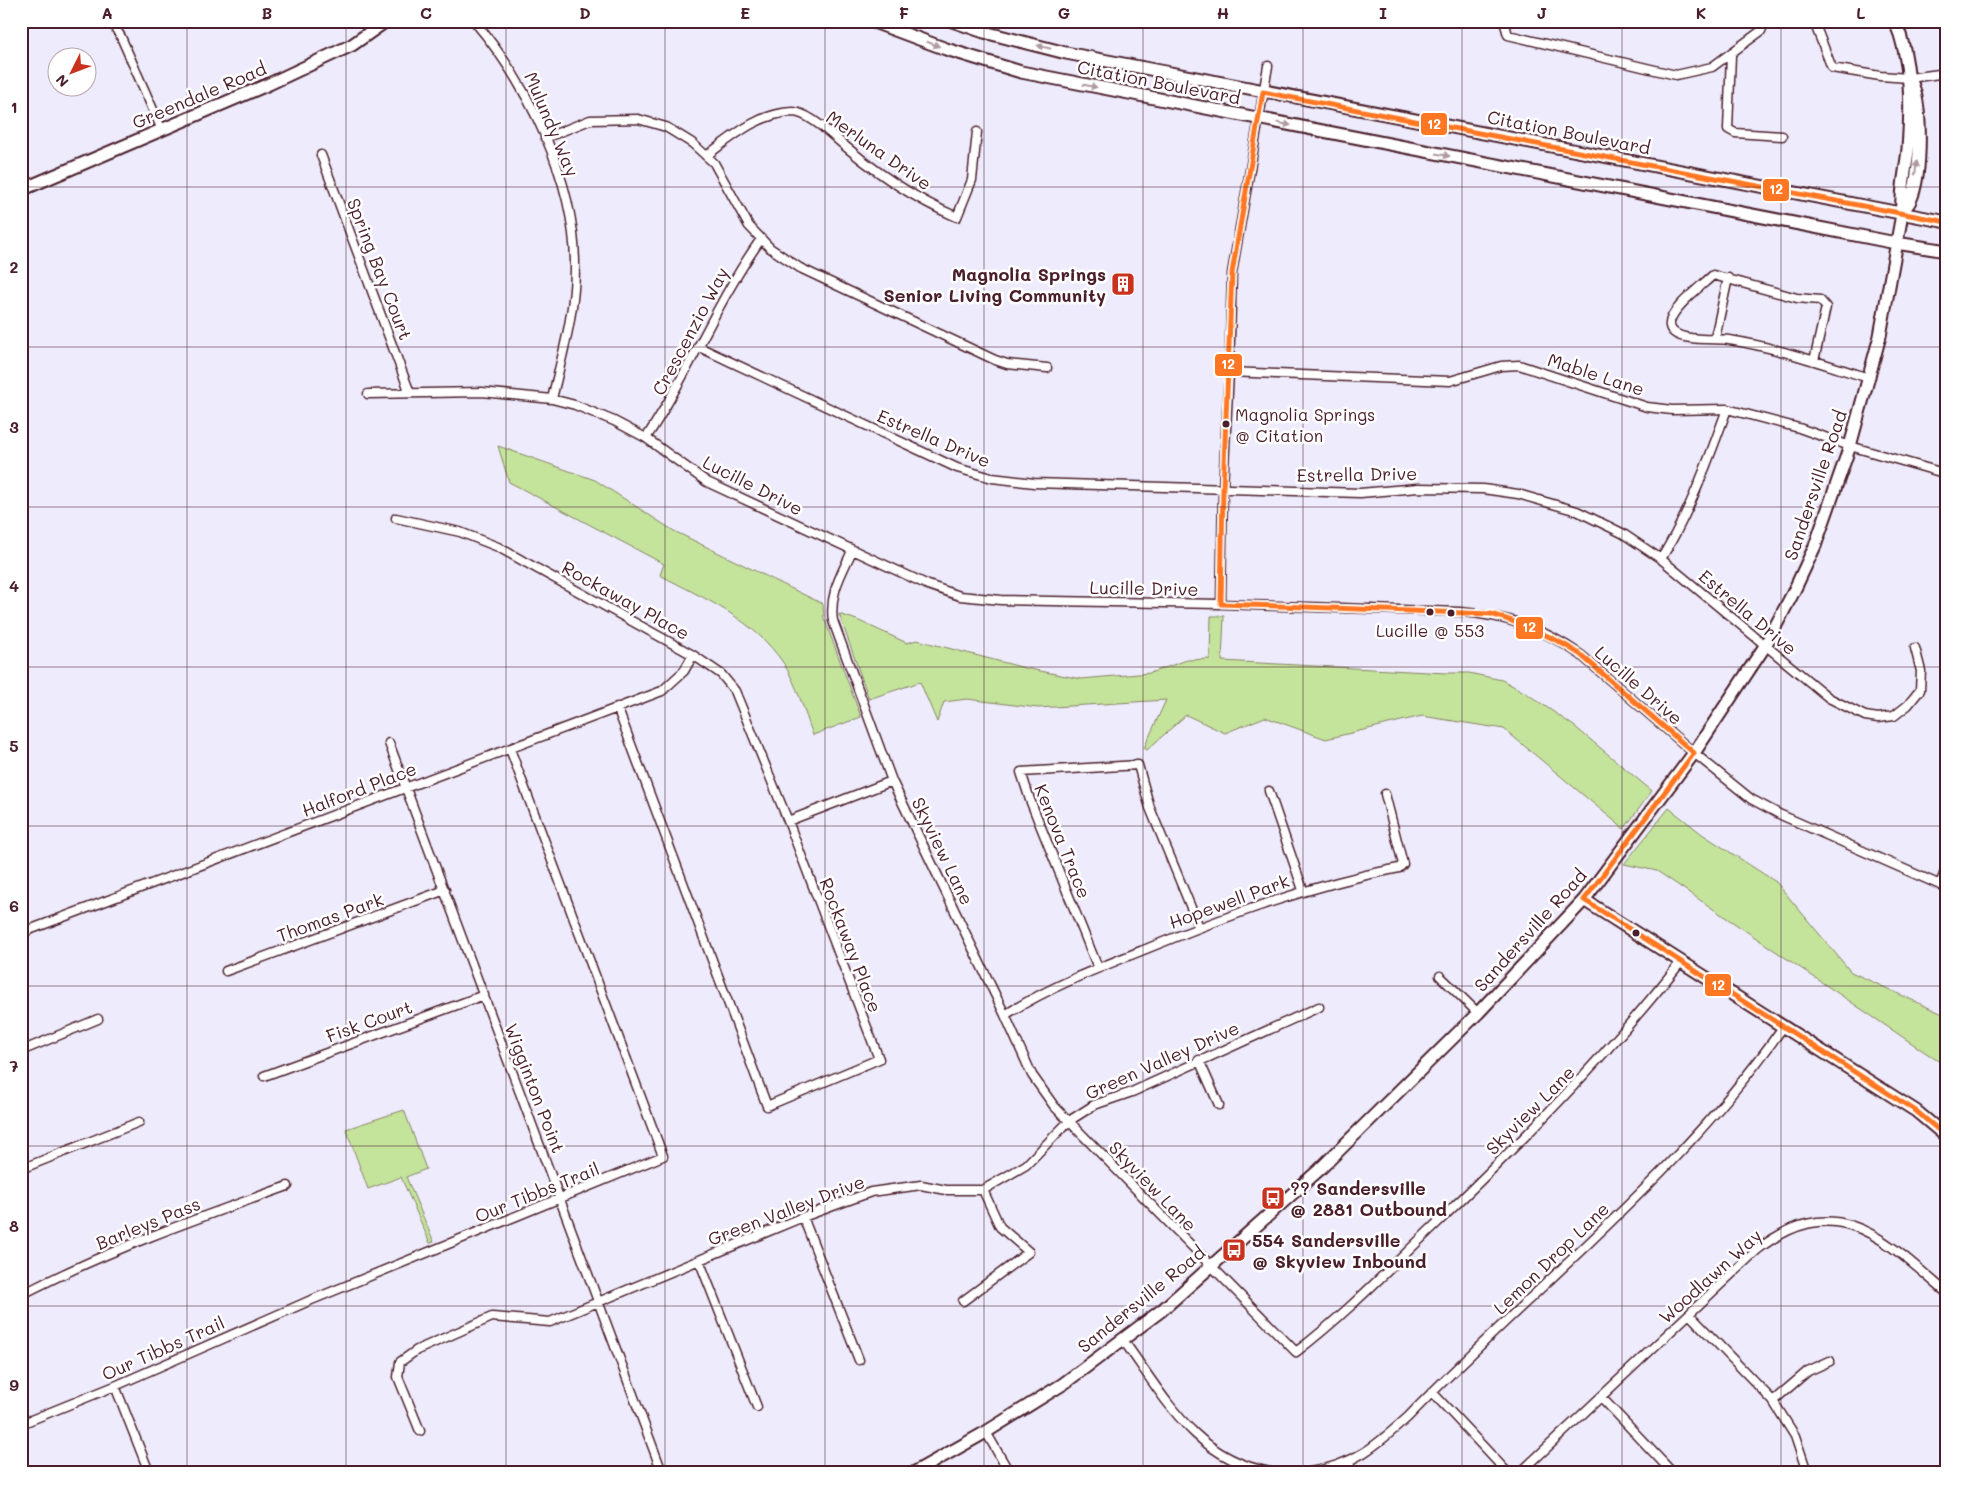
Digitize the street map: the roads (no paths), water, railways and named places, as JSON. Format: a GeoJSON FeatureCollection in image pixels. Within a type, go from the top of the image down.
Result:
{"type":"FeatureCollection","features":[{"type":"Feature","properties":{"kind":"street"},"geometry":{"type":"LineString","coordinates":[[111,21],[121,37],[162,130]]}},
{"type":"Feature","properties":{"kind":"street","name":"Greendale Road"},"geometry":{"type":"LineString","coordinates":[[21,190],[269,84],[352,45],[386,21]]}},
{"type":"Feature","properties":{"kind":"street","name":"Mulundy Way"},"geometry":{"type":"LineString","coordinates":[[474,21],[503,56],[514,74],[545,138],[562,183],[570,221],[575,267],[572,306],[552,399]]}},
{"type":"Feature","properties":{"kind":"street","name":"Citation Boulevard"},"geometry":{"type":"LineString","coordinates":[[871,21],[946,49],[1021,72],[1896,243],[1947,251]]}},
{"type":"Feature","properties":{"kind":"street","name":"Citation Boulevard"},"geometry":{"type":"LineString","coordinates":[[952,21],[984,32],[1066,53],[1947,222]]}},
{"type":"Feature","properties":{"kind":"street"},"geometry":{"type":"LineString","coordinates":[[1504,21],[1508,35],[1676,75],[1712,67],[1761,31],[1765,21]]}},
{"type":"Feature","properties":{"kind":"street"},"geometry":{"type":"LineString","coordinates":[[1812,21],[1832,68],[1880,76],[1909,78],[1947,73]]}},
{"type":"Feature","properties":{"kind":"street","name":"Sandersville Road"},"geometry":{"type":"LineString","coordinates":[[915,1472],[986,1432],[1063,1384],[1123,1340],[1162,1310],[1319,1170],[1478,1013],[1584,900],[1694,753],[1765,646],[1794,593],[1815,546],[1850,446],[1869,378],[1880,336],[1902,214],[1900,198],[1908,150],[1909,78],[1905,52],[1894,21]]}},
{"type":"Feature","properties":{"kind":"street"},"geometry":{"type":"LineString","coordinates":[[1731,54],[1728,129],[1734,133],[1782,136]]}},
{"type":"Feature","properties":{"kind":"street"},"geometry":{"type":"LineString","coordinates":[[1221,604],[1222,488],[1229,372],[1232,274],[1268,66]]}},
{"type":"Feature","properties":{"kind":"street","name":"Merluna Drive"},"geometry":{"type":"LineString","coordinates":[[706,156],[749,124],[774,114],[796,112],[824,128],[879,173],[937,209],[957,218],[972,180],[977,132]]}},
{"type":"Feature","properties":{"kind":"street"},"geometry":{"type":"LineString","coordinates":[[545,138],[590,120],[638,119],[666,127],[692,143],[714,163],[749,226],[770,248],[800,268],[995,360],[1007,364],[1047,368]]}},
{"type":"Feature","properties":{"kind":"street","name":"Spring Bay Court"},"geometry":{"type":"LineString","coordinates":[[321,155],[410,393]]}},
{"type":"Feature","properties":{"kind":"street","name":"Crescenzio Way"},"geometry":{"type":"LineString","coordinates":[[646,438],[673,396],[731,282],[761,239]]}},
{"type":"Feature","properties":{"kind":"street"},"geometry":{"type":"LineString","coordinates":[[1814,361],[1826,307],[1820,300],[1798,298],[1714,275],[1672,316],[1670,326],[1674,334],[1684,338],[1715,338],[1765,347],[1869,378]]}},
{"type":"Feature","properties":{"kind":"street"},"geometry":{"type":"LineString","coordinates":[[1715,338],[1728,278]]}},
{"type":"Feature","properties":{"kind":"street","name":"Estrella Drive"},"geometry":{"type":"LineString","coordinates":[[699,346],[974,474],[1034,483],[1360,493],[1418,488],[1483,489],[1518,494],[1578,511],[1622,533],[1661,559],[1829,698],[1865,716],[1878,718],[1894,716],[1908,705],[1920,690],[1921,671],[1915,648]]}},
{"type":"Feature","properties":{"kind":"street","name":"Mable Lane"},"geometry":{"type":"LineString","coordinates":[[1229,372],[1450,381],[1501,366],[1519,365],[1647,407],[1672,410],[1727,409],[1799,428],[1850,446],[1947,474]]}},
{"type":"Feature","properties":{"kind":"street","name":"Lucille Drive"},"geometry":{"type":"LineString","coordinates":[[368,394],[482,392],[552,399],[574,405],[614,420],[646,438],[707,482],[852,551],[928,585],[960,596],[1001,600],[1221,604],[1460,612],[1491,614],[1517,622],[1562,642],[1581,655],[1694,753],[1751,799],[1781,815],[1943,886]]}},
{"type":"Feature","properties":{"kind":"street"},"geometry":{"type":"LineString","coordinates":[[1661,559],[1675,537],[1695,495],[1727,409]]}},
{"type":"Feature","properties":{"kind":"street","name":"Rockaway Place"},"geometry":{"type":"LineString","coordinates":[[396,518],[460,532],[498,546],[694,655],[721,674],[735,691],[788,821],[879,1060],[767,1106],[618,707]]}},
{"type":"Feature","properties":{"kind":"street","name":"Skyview Lane"},"geometry":{"type":"LineString","coordinates":[[852,551],[834,589],[831,606],[833,621],[892,781],[1005,1014],[1032,1075],[1054,1106],[1296,1352],[1320,1333],[1419,1241],[1545,1117],[1638,1016],[1680,963]]}},
{"type":"Feature","properties":{"kind":"street","name":"Halford Place"},"geometry":{"type":"LineString","coordinates":[[21,933],[406,786],[662,691],[684,671],[694,655]]}},
{"type":"Feature","properties":{"kind":"street","name":"Wigginton Point"},"geometry":{"type":"LineString","coordinates":[[390,743],[662,1472]]}},
{"type":"Feature","properties":{"kind":"street","name":"Our Tibbs Trail"},"geometry":{"type":"LineString","coordinates":[[21,1424],[115,1386],[308,1300],[663,1156],[510,749]]}},
{"type":"Feature","properties":{"kind":"street","name":"Kenova Trace"},"geometry":{"type":"LineString","coordinates":[[1098,968],[1030,800],[1021,772],[1138,765],[1150,808],[1199,928]]}},
{"type":"Feature","properties":{"kind":"street"},"geometry":{"type":"LineString","coordinates":[[788,821],[892,781]]}},
{"type":"Feature","properties":{"kind":"street"},"geometry":{"type":"LineString","coordinates":[[1269,791],[1303,890]]}},
{"type":"Feature","properties":{"kind":"street","name":"Hopewell Park"},"geometry":{"type":"LineString","coordinates":[[1005,1014],[1098,968],[1199,928],[1303,890],[1399,868],[1403,864],[1385,794]]}},
{"type":"Feature","properties":{"kind":"street"},"geometry":{"type":"LineString","coordinates":[[1943,886],[1947,866]]}},
{"type":"Feature","properties":{"kind":"street","name":"Thomas Park"},"geometry":{"type":"LineString","coordinates":[[226,971],[444,890]]}},
{"type":"Feature","properties":{"kind":"street"},"geometry":{"type":"LineString","coordinates":[[1584,900],[1916,1112],[1947,1137]]}},
{"type":"Feature","properties":{"kind":"street"},"geometry":{"type":"LineString","coordinates":[[1440,976],[1478,1013]]}},
{"type":"Feature","properties":{"kind":"street","name":"Fisk Court"},"geometry":{"type":"LineString","coordinates":[[264,1076],[484,995]]}},
{"type":"Feature","properties":{"kind":"street","name":"Green Valley Drive"},"geometry":{"type":"LineString","coordinates":[[420,1431],[398,1377],[400,1362],[417,1350],[492,1317],[550,1322],[804,1216],[883,1189],[921,1185],[946,1190],[983,1190],[1026,1165],[1069,1121],[1094,1104],[1132,1092],[1319,1007]]}},
{"type":"Feature","properties":{"kind":"street"},"geometry":{"type":"LineString","coordinates":[[21,1050],[98,1019]]}},
{"type":"Feature","properties":{"kind":"street","name":"Lemon Drop Lane"},"geometry":{"type":"LineString","coordinates":[[1310,1472],[1348,1462],[1372,1449],[1386,1437],[1636,1198],[1728,1098],[1783,1027]]}},
{"type":"Feature","properties":{"kind":"street"},"geometry":{"type":"LineString","coordinates":[[1199,1060],[1219,1105]]}},
{"type":"Feature","properties":{"kind":"street"},"geometry":{"type":"LineString","coordinates":[[21,1169],[139,1122]]}},
{"type":"Feature","properties":{"kind":"street","name":"Barleys Pass"},"geometry":{"type":"LineString","coordinates":[[21,1295],[102,1256],[288,1186]]}},
{"type":"Feature","properties":{"kind":"street"},"geometry":{"type":"LineString","coordinates":[[964,1301],[1029,1252],[1000,1227],[983,1190]]}},
{"type":"Feature","properties":{"kind":"street"},"geometry":{"type":"LineString","coordinates":[[804,1216],[860,1360]]}},
{"type":"Feature","properties":{"kind":"street","name":"Woodlawn Way"},"geometry":{"type":"LineString","coordinates":[[1521,1472],[1602,1398],[1721,1283],[1773,1238],[1816,1221],[1850,1225],[1872,1234],[1902,1254],[1947,1293]]}},
{"type":"Feature","properties":{"kind":"street"},"geometry":{"type":"LineString","coordinates":[[699,1260],[757,1407]]}},
{"type":"Feature","properties":{"kind":"street"},"geometry":{"type":"LineString","coordinates":[[1689,1314],[1773,1401],[1795,1436],[1807,1472]]}},
{"type":"Feature","properties":{"kind":"street"},"geometry":{"type":"LineString","coordinates":[[1123,1340],[1183,1422],[1196,1436],[1219,1454],[1245,1469],[1270,1472]]}},
{"type":"Feature","properties":{"kind":"street"},"geometry":{"type":"LineString","coordinates":[[1773,1401],[1808,1371],[1830,1361]]}},
{"type":"Feature","properties":{"kind":"street"},"geometry":{"type":"LineString","coordinates":[[115,1386],[149,1472]]}},
{"type":"Feature","properties":{"kind":"street"},"geometry":{"type":"LineString","coordinates":[[1432,1392],[1507,1472]]}},
{"type":"Feature","properties":{"kind":"street"},"geometry":{"type":"LineString","coordinates":[[1602,1398],[1672,1472]]}},
{"type":"Feature","properties":{"kind":"street"},"geometry":{"type":"LineString","coordinates":[[986,1432],[1009,1472]]}},
{"type":"Feature","properties":{"kind":"street"},"geometry":{"type":"LineString","coordinates":[[1348,1462],[1352,1472]]}},
{"type":"Feature","properties":{"kind":"place","name":"Magnolia Springs Senior Living Community"},"geometry":{"type":"Point","coordinates":[1123,284]}},
{"type":"Feature","properties":{"kind":"place","name":"Magnolia Springs @ Citation"},"geometry":{"type":"Point","coordinates":[1226,424]}},
{"type":"Feature","properties":{"kind":"place","name":"Lucille @ 553"},"geometry":{"type":"Point","coordinates":[1430,612]}},
{"type":"Feature","properties":{"kind":"place","name":"?? Sandersville @ 2881 Outbound"},"geometry":{"type":"Point","coordinates":[1273,1198]}},
{"type":"Feature","properties":{"kind":"place","name":"554 Sandersville @ Skyview Inbound"},"geometry":{"type":"Point","coordinates":[1234,1250]}}]}
